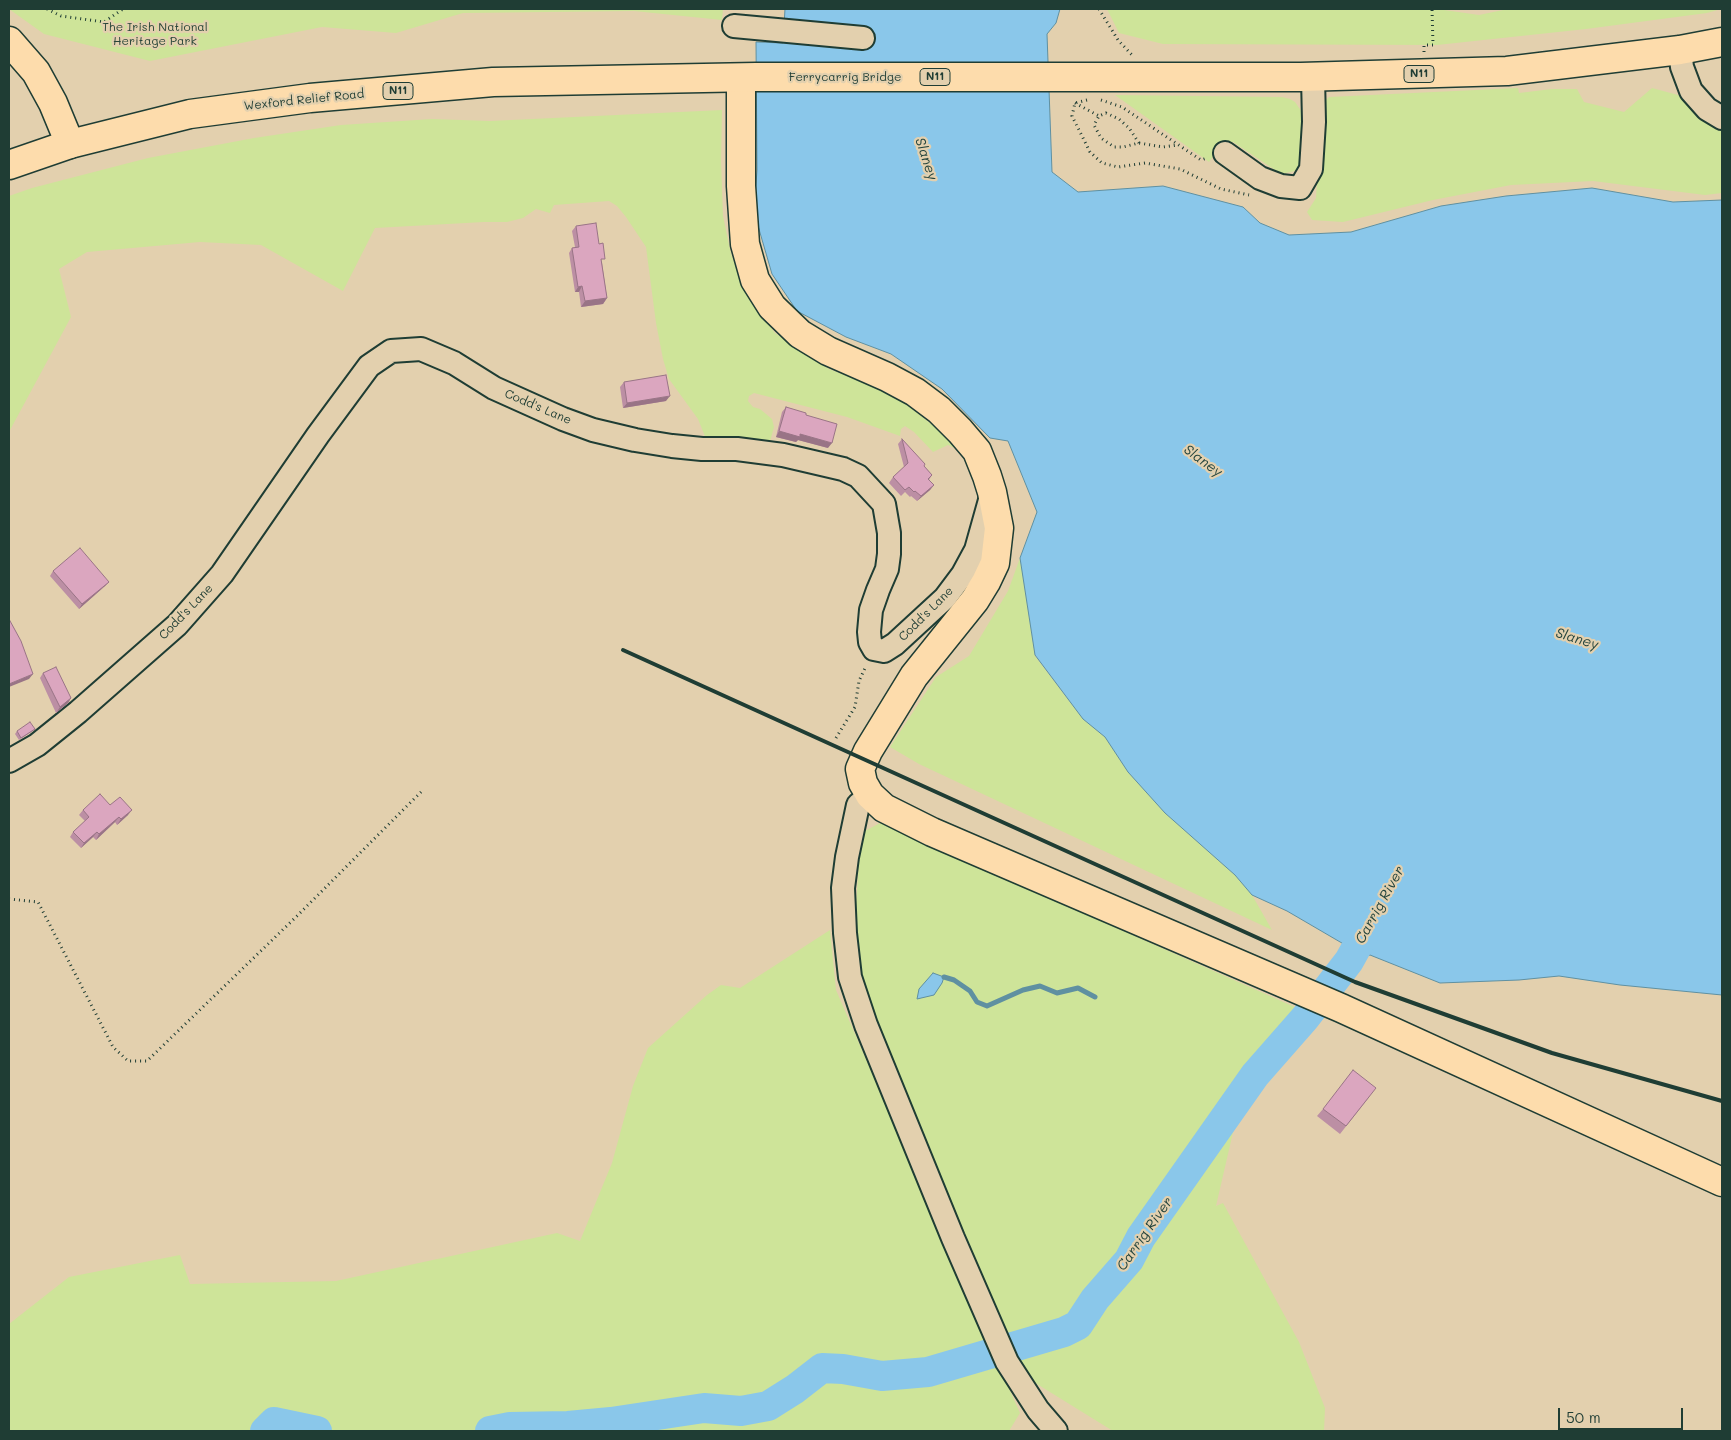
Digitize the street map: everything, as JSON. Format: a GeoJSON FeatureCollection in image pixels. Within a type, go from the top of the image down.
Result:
{"type":"FeatureCollection","features":[{"type":"Feature","properties":{"kind":"main road"},"geometry":{"type":"LineString","coordinates":[[9,41],[36,72],[53,103],[70,144]]}},
{"type":"Feature","properties":{"kind":"main road","name":"N11"},"geometry":{"type":"LineString","coordinates":[[1153,77],[1313,77],[1507,71],[1680,50],[1722,42]]}},
{"type":"Feature","properties":{"kind":"main road","name":"Ferrycarrig Bridge"},"geometry":{"type":"LineString","coordinates":[[749,78],[1153,77]]}},
{"type":"Feature","properties":{"kind":"main road"},"geometry":{"type":"LineString","coordinates":[[749,78],[740,186],[745,244],[755,280],[772,307],[800,334],[828,351],[887,377],[914,392],[939,410],[960,431],[977,451],[992,492],[999,528],[995,563],[986,582],[975,600],[914,676],[868,751],[860,769],[863,783],[870,795],[884,808],[932,832],[1341,1008],[1722,1182]]}},
{"type":"Feature","properties":{"kind":"main road","name":"Wexford Relief Road"},"geometry":{"type":"LineString","coordinates":[[9,165],[70,144],[190,114],[310,98],[493,82],[749,78]]}},
{"type":"Feature","properties":{"kind":"street"},"geometry":{"type":"LineString","coordinates":[[733,23],[863,38]]}},
{"type":"Feature","properties":{"kind":"street"},"geometry":{"type":"LineString","coordinates":[[1680,50],[1682,67],[1691,91],[1717,111]]}},
{"type":"Feature","properties":{"kind":"street"},"geometry":{"type":"LineString","coordinates":[[1224,153],[1260,178],[1281,186],[1300,188],[1310,169],[1314,122],[1313,77]]}},
{"type":"Feature","properties":{"kind":"street","name":"Codd's Lane"},"geometry":{"type":"LineString","coordinates":[[9,761],[37,745],[78,712],[177,625],[222,574],[318,435],[369,366],[391,351],[420,349],[454,363],[494,388],[563,419],[593,430],[672,446],[760,451],[843,469],[858,476],[884,504],[890,533],[890,554],[887,569],[871,610],[869,632],[870,642],[874,649],[884,651],[896,644],[946,598],[963,574],[976,550],[992,492]]}},
{"type":"Feature","properties":{"kind":"street"},"geometry":{"type":"LineString","coordinates":[[870,795],[858,805],[847,857],[843,888],[845,933],[850,977],[866,1025],[1007,1362],[1038,1410],[1056,1431]]}},
{"type":"Feature","properties":{"kind":"path"},"geometry":{"type":"LineString","coordinates":[[47,9],[60,16],[104,22],[123,9]]}},
{"type":"Feature","properties":{"kind":"path"},"geometry":{"type":"LineString","coordinates":[[1099,9],[1118,40],[1153,77]]}},
{"type":"Feature","properties":{"kind":"path"},"geometry":{"type":"LineString","coordinates":[[1424,45],[1433,45],[1432,9]]}},
{"type":"Feature","properties":{"kind":"path"},"geometry":{"type":"LineString","coordinates":[[1097,98],[1122,107],[1201,160],[1224,153]]}},
{"type":"Feature","properties":{"kind":"path"},"geometry":{"type":"LineString","coordinates":[[1075,103],[1089,100]]}},
{"type":"Feature","properties":{"kind":"path"},"geometry":{"type":"LineString","coordinates":[[1075,103],[1098,116]]}},
{"type":"Feature","properties":{"kind":"path"},"geometry":{"type":"LineString","coordinates":[[1075,103],[1072,116],[1090,152],[1102,164],[1118,167],[1145,163],[1180,169],[1221,188],[1256,197]]}},
{"type":"Feature","properties":{"kind":"path"},"geometry":{"type":"LineString","coordinates":[[1139,143],[1129,128],[1119,119],[1106,113],[1098,116],[1094,125],[1101,138],[1114,147],[1139,143],[1163,147],[1179,145]]}},
{"type":"Feature","properties":{"kind":"path"},"geometry":{"type":"LineString","coordinates":[[836,738],[855,707],[859,681],[874,649]]}},
{"type":"Feature","properties":{"kind":"path"},"geometry":{"type":"LineString","coordinates":[[9,899],[38,902],[113,1047],[128,1061],[148,1061],[297,916],[422,790]]}},
{"type":"Feature","properties":{"kind":"green space","name":"The Irish National Heritage Park"},"geometry":{"type":"Polygon","coordinates":[[[9,9],[723,9],[722,20],[634,11],[463,13],[396,33],[322,27],[150,61],[44,34],[9,9]]]}},
{"type":"Feature","properties":{"kind":"green space"},"geometry":{"type":"Polygon","coordinates":[[[1107,9],[1437,9],[1479,15],[1508,9],[1721,9],[1707,13],[1586,29],[1437,45],[1163,44],[1119,33],[1107,9]]]}},
{"type":"Feature","properties":{"kind":"green space"},"geometry":{"type":"Polygon","coordinates":[[[1518,88],[1519,93],[1552,89],[1577,89],[1584,102],[1624,112],[1652,88],[1678,95],[1722,127],[1722,193],[1705,195],[1593,181],[1511,185],[1433,200],[1343,222],[1312,220],[1307,212],[1316,198],[1322,104],[1329,97],[1518,88]]]}},
{"type":"Feature","properties":{"kind":"green space"},"geometry":{"type":"Polygon","coordinates":[[[1115,95],[1282,97],[1290,99],[1295,102],[1302,112],[1304,129],[1301,167],[1295,171],[1281,174],[1233,142],[1223,143],[1209,162],[1115,95]]]}},
{"type":"Feature","properties":{"kind":"green space"},"geometry":{"type":"Polygon","coordinates":[[[722,110],[723,216],[731,254],[745,292],[775,333],[829,369],[878,388],[902,401],[940,431],[959,450],[948,445],[933,452],[914,432],[905,426],[901,429],[900,436],[847,417],[754,393],[749,396],[748,401],[753,407],[760,409],[772,419],[774,427],[769,445],[706,439],[698,419],[669,379],[656,323],[646,247],[626,217],[617,206],[609,201],[554,205],[550,213],[536,209],[523,218],[507,222],[375,228],[343,291],[261,245],[200,242],[87,252],[59,269],[71,317],[9,432],[9,196],[32,188],[148,158],[254,138],[341,125],[432,119],[490,121],[722,110]]]}},
{"type":"Feature","properties":{"kind":"green space"},"geometry":{"type":"Polygon","coordinates":[[[1020,558],[1035,656],[1083,719],[1105,737],[1128,772],[1165,813],[1235,875],[1252,895],[1272,930],[919,764],[890,747],[936,677],[969,656],[1008,591],[1020,558]]]}},
{"type":"Feature","properties":{"kind":"green space"},"geometry":{"type":"Polygon","coordinates":[[[880,823],[1297,1008],[1228,1101],[1234,1128],[1216,1206],[1223,1203],[1299,1342],[1325,1408],[1324,1431],[1113,1431],[1024,1376],[872,1017],[857,969],[856,904],[861,833],[880,823]]]}},
{"type":"Feature","properties":{"kind":"green space"},"geometry":{"type":"Polygon","coordinates":[[[830,930],[836,990],[1020,1413],[1009,1431],[500,1431],[499,1429],[490,1431],[317,1431],[274,1422],[265,1431],[9,1431],[9,1324],[69,1277],[180,1255],[190,1284],[336,1281],[557,1233],[580,1241],[612,1163],[633,1086],[648,1048],[707,995],[721,985],[740,988],[830,930]]]}},
{"type":"Feature","properties":{"kind":"water","name":"Slaney"},"geometry":{"type":"Polygon","coordinates":[[[785,9],[1060,9],[1056,23],[1047,34],[1052,172],[1078,192],[1163,186],[1243,207],[1260,223],[1289,235],[1351,232],[1441,206],[1506,196],[1592,188],[1673,202],[1722,200],[1722,995],[1620,985],[1559,976],[1519,980],[1440,983],[1370,955],[1349,961],[1347,946],[1287,911],[1252,895],[1235,875],[1165,813],[1128,772],[1105,737],[1083,719],[1035,655],[1020,558],[1037,512],[1008,441],[990,438],[942,389],[891,354],[846,337],[797,311],[772,274],[754,212],[757,170],[756,42],[783,43],[785,9]]]}},
{"type":"Feature","properties":{"kind":"water"},"geometry":{"type":"Polygon","coordinates":[[[933,973],[944,977],[942,983],[934,995],[917,999],[919,989],[933,973]]]}},
{"type":"Feature","properties":{"kind":"building"},"geometry":{"type":"Polygon","coordinates":[[[596,223],[599,244],[603,243],[605,259],[601,259],[607,298],[585,301],[582,286],[578,287],[572,248],[579,247],[576,226],[596,223]]]}},
{"type":"Feature","properties":{"kind":"building"},"geometry":{"type":"Polygon","coordinates":[[[666,375],[670,396],[627,403],[624,382],[666,375]]]}},
{"type":"Feature","properties":{"kind":"building"},"geometry":{"type":"Polygon","coordinates":[[[786,407],[837,424],[832,443],[800,434],[800,437],[779,431],[786,407]]]}},
{"type":"Feature","properties":{"kind":"building"},"geometry":{"type":"Polygon","coordinates":[[[902,439],[925,464],[924,466],[932,475],[928,479],[934,485],[921,496],[909,487],[905,490],[893,477],[908,463],[902,439]]]}},
{"type":"Feature","properties":{"kind":"building"},"geometry":{"type":"Polygon","coordinates":[[[80,548],[109,582],[82,604],[53,571],[80,548]]]}},
{"type":"Feature","properties":{"kind":"building"},"geometry":{"type":"Polygon","coordinates":[[[9,619],[21,641],[33,674],[9,684],[9,619]]]}},
{"type":"Feature","properties":{"kind":"building"},"geometry":{"type":"Polygon","coordinates":[[[56,667],[71,698],[60,707],[43,673],[56,667]]]}},
{"type":"Feature","properties":{"kind":"building"},"geometry":{"type":"Polygon","coordinates":[[[30,722],[35,729],[21,738],[17,731],[30,722]]]}},
{"type":"Feature","properties":{"kind":"building"},"geometry":{"type":"Polygon","coordinates":[[[100,794],[110,805],[120,797],[132,810],[121,819],[119,817],[99,834],[97,832],[84,843],[73,832],[89,817],[83,810],[100,794]]]}},
{"type":"Feature","properties":{"kind":"building"},"geometry":{"type":"Polygon","coordinates":[[[1353,1070],[1376,1088],[1346,1126],[1323,1109],[1353,1070]]]}},
{"type":"Feature","properties":{"kind":"waterway","name":"Carrig River"},"geometry":{"type":"LineString","coordinates":[[490,1431],[510,1427],[568,1426],[611,1422],[704,1408],[741,1411],[768,1406],[795,1389],[822,1368],[843,1369],[882,1376],[928,1372],[1064,1332],[1078,1325],[1095,1299],[1129,1260],[1141,1237],[1255,1075],[1305,1018],[1349,961],[1369,925]]}},
{"type":"Feature","properties":{"kind":"waterway"},"geometry":{"type":"LineString","coordinates":[[944,977],[954,980],[970,991],[977,1002],[987,1006],[1023,990],[1040,986],[1057,993],[1078,988],[1095,997]]}},
{"type":"Feature","properties":{"kind":"waterway","name":"Carrig River"},"geometry":{"type":"LineString","coordinates":[[265,1431],[274,1422],[317,1431]]}},
{"type":"Feature","properties":{"kind":"railway"},"geometry":{"type":"LineString","coordinates":[[623,650],[1355,982],[1552,1053],[1722,1101]]}}]}
